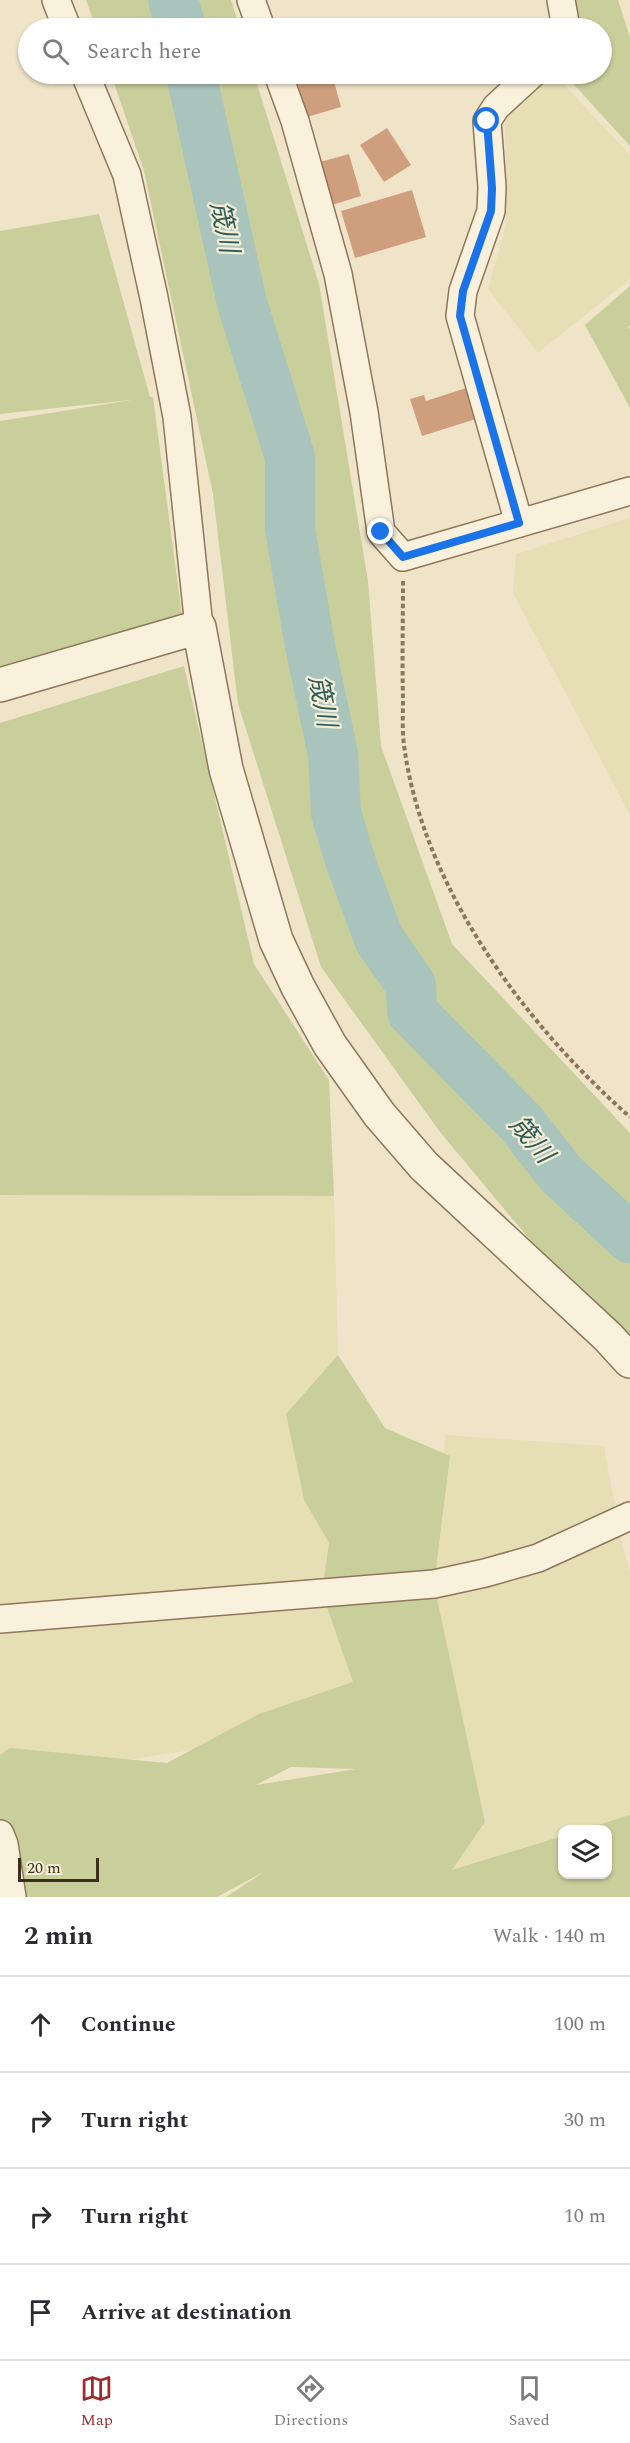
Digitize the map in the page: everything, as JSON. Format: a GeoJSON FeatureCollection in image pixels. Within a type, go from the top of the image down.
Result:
{"type":"FeatureCollection","features":[{"type":"Feature","properties":{"kind":"street"},"geometry":{"type":"LineString","coordinates":[[56,0],[63,18]]}},
{"type":"Feature","properties":{"kind":"street"},"geometry":{"type":"LineString","coordinates":[[251,0],[257,18]]}},
{"type":"Feature","properties":{"kind":"street"},"geometry":{"type":"LineString","coordinates":[[561,0],[564,18]]}},
{"type":"Feature","properties":{"kind":"street"},"geometry":{"type":"LineString","coordinates":[[90,84],[127,175],[154,298],[177,417],[200,627],[226,769],[276,940],[298,987],[330,1045],[379,1114],[424,1166],[608,1337],[630,1361]]}},
{"type":"Feature","properties":{"kind":"street"},"geometry":{"type":"LineString","coordinates":[[282,84],[295,121],[338,274],[364,412],[381,532],[403,557],[630,492]]}},
{"type":"Feature","properties":{"kind":"street"},"geometry":{"type":"LineString","coordinates":[[519,523],[460,316],[463,291],[491,211],[492,188],[487,121],[496,107],[521,84]]}},
{"type":"Feature","properties":{"kind":"street"},"geometry":{"type":"LineString","coordinates":[[0,686],[200,627]]}},
{"type":"Feature","properties":{"kind":"street"},"geometry":{"type":"LineString","coordinates":[[0,1619],[434,1584],[538,1558],[630,1516]]}},
{"type":"Feature","properties":{"kind":"street"},"geometry":{"type":"LineString","coordinates":[[0,1834],[4,1844],[12,1897]]}},
{"type":"Feature","properties":{"kind":"path"},"geometry":{"type":"LineString","coordinates":[[403,557],[404,743],[415,803],[439,867],[477,935],[512,988],[557,1044],[630,1117]]}},
{"type":"Feature","properties":{"kind":"shaded area"},"geometry":{"type":"Polygon","coordinates":[[[543,84],[563,84],[630,155],[630,279],[538,353],[488,289],[506,225],[505,118],[543,84]]]}},
{"type":"Feature","properties":{"kind":"shaded area"},"geometry":{"type":"Polygon","coordinates":[[[630,518],[630,815],[513,593],[516,554],[630,518]]]}},
{"type":"Feature","properties":{"kind":"shaded area"},"geometry":{"type":"Polygon","coordinates":[[[0,1195],[334,1196],[338,1355],[286,1414],[304,1500],[329,1543],[353,1682],[192,1750],[0,1779],[0,1195]]]}},
{"type":"Feature","properties":{"kind":"shaded area"},"geometry":{"type":"Polygon","coordinates":[[[445,1435],[604,1446],[622,1545],[630,1571],[630,1815],[597,1825],[558,1825],[558,1837],[451,1870],[485,1822],[434,1584],[445,1435]]]}},
{"type":"Feature","properties":{"kind":"green space"},"geometry":{"type":"Polygon","coordinates":[[[86,0],[231,0],[237,18],[92,18],[86,0]]]}},
{"type":"Feature","properties":{"kind":"green space"},"geometry":{"type":"Polygon","coordinates":[[[550,0],[618,0],[630,37],[630,146],[573,84],[612,84],[612,18],[554,18],[550,0]]]}},
{"type":"Feature","properties":{"kind":"green space"},"geometry":{"type":"Polygon","coordinates":[[[114,84],[257,84],[319,284],[368,581],[381,746],[452,944],[630,1133],[630,1360],[440,1132],[321,967],[238,704],[213,494],[144,171],[114,84]]]}},
{"type":"Feature","properties":{"kind":"green space"},"geometry":{"type":"Polygon","coordinates":[[[99,214],[150,397],[153,397],[183,623],[0,669],[0,421],[131,400],[0,414],[0,231],[99,214]]]}},
{"type":"Feature","properties":{"kind":"green space"},"geometry":{"type":"Polygon","coordinates":[[[630,286],[630,325],[628,327],[630,329],[630,408],[585,325],[630,286]]]}},
{"type":"Feature","properties":{"kind":"green space"},"geometry":{"type":"Polygon","coordinates":[[[184,666],[254,964],[329,1080],[334,1196],[0,1195],[0,723],[184,666]]]}},
{"type":"Feature","properties":{"kind":"green space"},"geometry":{"type":"Polygon","coordinates":[[[338,1355],[385,1428],[450,1456],[434,1584],[485,1822],[452,1870],[558,1837],[558,1879],[612,1879],[612,1825],[597,1825],[630,1815],[630,1897],[226,1897],[264,1872],[217,1897],[0,1897],[0,1755],[10,1748],[167,1763],[259,1714],[353,1682],[322,1593],[329,1543],[304,1500],[286,1414],[338,1355]],[[291,1767],[256,1785],[356,1769],[291,1767]]]}},
{"type":"Feature","properties":{"kind":"building"},"geometry":{"type":"Polygon","coordinates":[[[298,84],[335,84],[341,107],[307,117],[298,84]]]}},
{"type":"Feature","properties":{"kind":"building"},"geometry":{"type":"Polygon","coordinates":[[[387,128],[411,165],[384,182],[360,145],[387,128]]]}},
{"type":"Feature","properties":{"kind":"building"},"geometry":{"type":"Polygon","coordinates":[[[349,154],[361,196],[332,205],[320,162],[349,154]]]}},
{"type":"Feature","properties":{"kind":"building"},"geometry":{"type":"Polygon","coordinates":[[[412,190],[426,237],[355,258],[341,211],[412,190]]]}},
{"type":"Feature","properties":{"kind":"building"},"geometry":{"type":"Polygon","coordinates":[[[469,387],[479,418],[422,436],[410,399],[424,395],[426,401],[469,387]]]}},
{"type":"Feature","properties":{"kind":"waterway","name":"筬川"},"geometry":{"type":"LineString","coordinates":[[173,0],[178,18]]}},
{"type":"Feature","properties":{"kind":"waterway","name":"筬川"},"geometry":{"type":"LineString","coordinates":[[193,84],[242,303],[290,457],[290,529],[310,646],[333,754],[336,813],[350,860],[379,939],[411,985],[412,1012],[521,1123],[561,1174],[630,1238]]}},
{"type":"Feature","properties":{"kind":"route"},"geometry":{"type":"LineString","coordinates":[[381,532],[403,557],[519,523],[460,316],[463,291],[491,211],[492,188],[487,121]]}}]}
